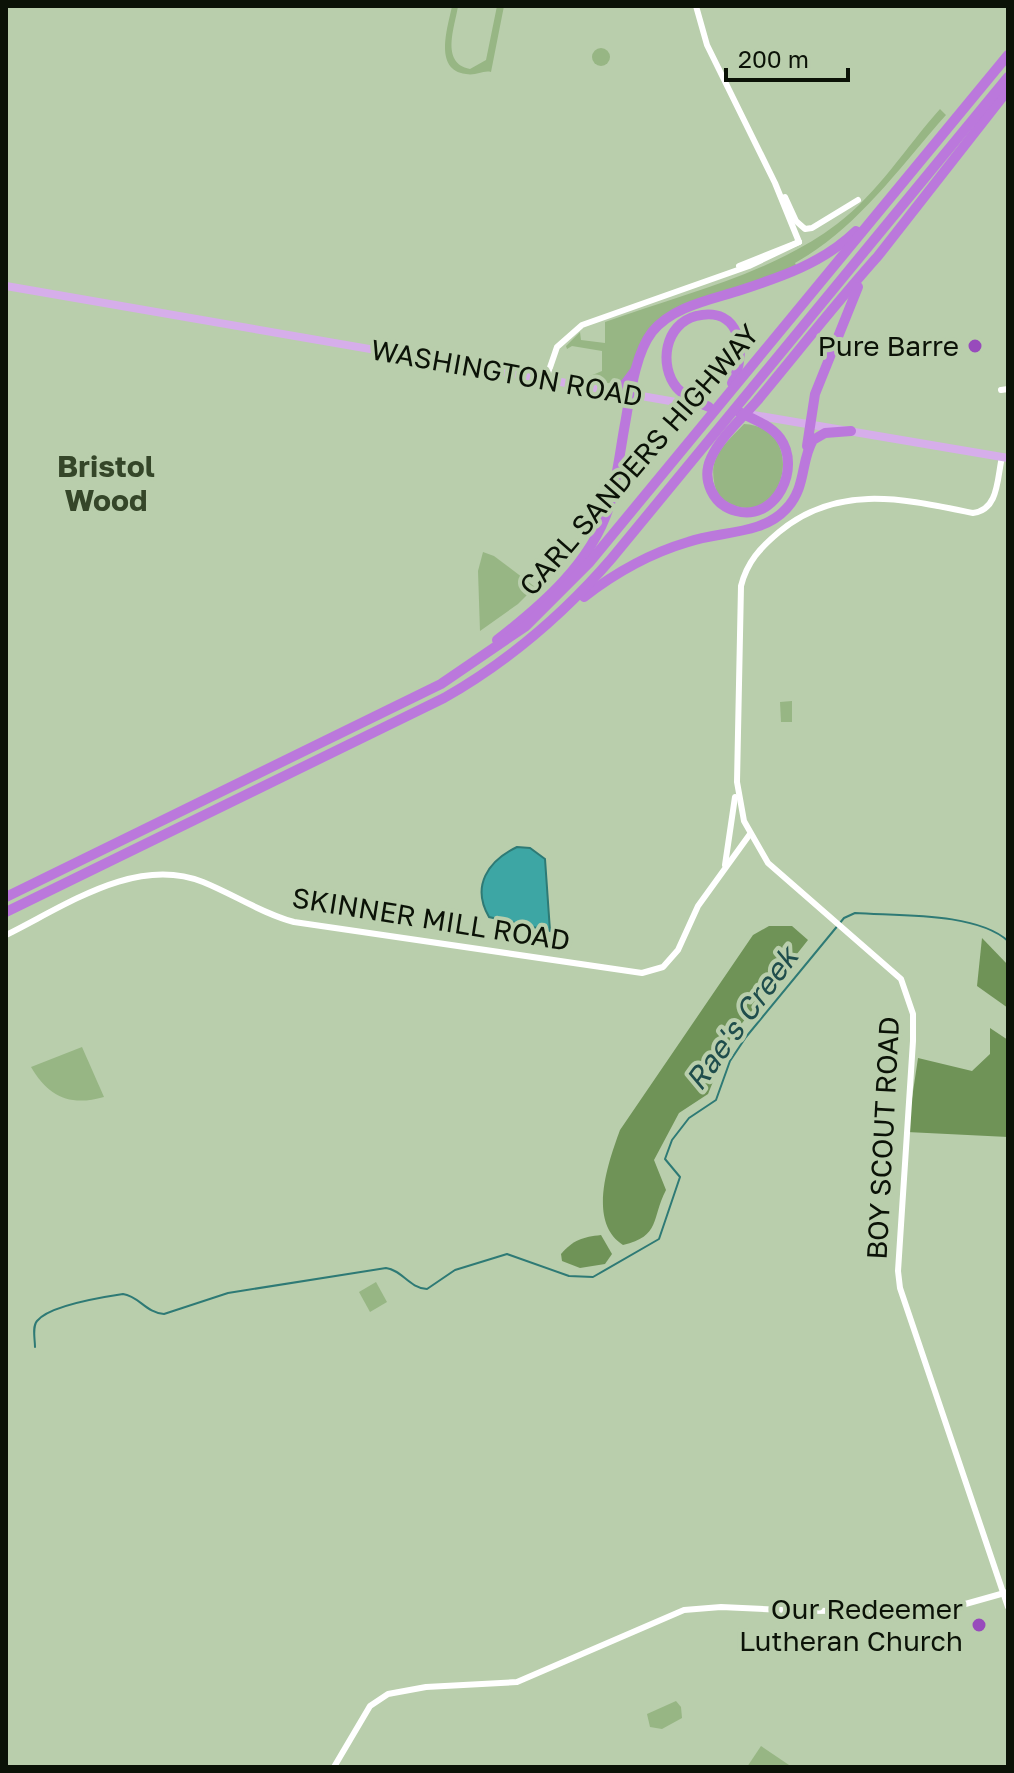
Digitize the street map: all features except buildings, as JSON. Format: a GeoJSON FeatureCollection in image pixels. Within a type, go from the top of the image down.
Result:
{"type":"FeatureCollection","features":[{"type":"Feature","properties":{"kind":"highway","name":"CARL SANDERS HIGHWAY"},"geometry":{"type":"LineString","coordinates":[[6,897],[454,676],[498,648],[559,596],[1008,55]]}},
{"type":"Feature","properties":{"kind":"highway","name":"CARL SANDERS HIGHWAY"},"geometry":{"type":"LineString","coordinates":[[6,912],[444,698],[499,664],[551,623],[602,570],[1008,77]]}},
{"type":"Feature","properties":{"kind":"highway"},"geometry":{"type":"LineString","coordinates":[[739,412],[775,432],[785,447],[788,461],[788,474],[780,493],[771,504],[754,512],[726,508],[715,498],[708,483],[712,456],[735,427],[757,400],[878,256],[1008,90]]}},
{"type":"Feature","properties":{"kind":"highway"},"geometry":{"type":"LineString","coordinates":[[612,391],[630,380],[642,349],[662,322],[694,305],[777,278],[818,259],[848,239],[889,199]]}},
{"type":"Feature","properties":{"kind":"highway"},"geometry":{"type":"LineString","coordinates":[[800,487],[813,401],[846,311],[878,256]]}},
{"type":"Feature","properties":{"kind":"highway"},"geometry":{"type":"LineString","coordinates":[[709,407],[679,390],[668,370],[668,343],[685,321],[712,315],[726,321],[738,334],[742,359],[728,392]]}},
{"type":"Feature","properties":{"kind":"highway"},"geometry":{"type":"LineString","coordinates":[[454,676],[538,605],[592,544],[612,496],[635,370]]}},
{"type":"Feature","properties":{"kind":"highway"},"geometry":{"type":"LineString","coordinates":[[551,623],[612,577],[664,551],[769,522],[786,509],[800,487],[813,440],[825,433],[851,431]]}},
{"type":"Feature","properties":{"kind":"main road","name":"WASHINGTON ROAD"},"geometry":{"type":"LineString","coordinates":[[6,286],[1005,457]]}},
{"type":"Feature","properties":{"kind":"street"},"geometry":{"type":"LineString","coordinates":[[696,6],[707,45],[796,221],[805,229],[812,228],[858,200]]}},
{"type":"Feature","properties":{"kind":"street"},"geometry":{"type":"LineString","coordinates":[[775,183],[799,242]]}},
{"type":"Feature","properties":{"kind":"street"},"geometry":{"type":"LineString","coordinates":[[778,248],[789,232],[788,217]]}},
{"type":"Feature","properties":{"kind":"street"},"geometry":{"type":"LineString","coordinates":[[727,272],[778,248],[799,242]]}},
{"type":"Feature","properties":{"kind":"street"},"geometry":{"type":"LineString","coordinates":[[546,379],[557,347],[582,325],[749,266],[799,242]]}},
{"type":"Feature","properties":{"kind":"street","name":"BOY SCOUT ROAD"},"geometry":{"type":"LineString","coordinates":[[1005,457],[993,501],[985,511],[973,513],[876,497],[850,498],[809,512],[759,549],[745,572],[741,586],[737,782],[740,808],[750,834],[768,863],[844,926],[901,979],[910,997],[913,1041],[899,1253],[900,1288],[1006,1592],[1008,1607]]}},
{"type":"Feature","properties":{"kind":"street"},"geometry":{"type":"LineString","coordinates":[[724,867],[734,821],[737,782]]}},
{"type":"Feature","properties":{"kind":"street","name":"SKINNER MILL ROAD"},"geometry":{"type":"LineString","coordinates":[[6,935],[129,877],[166,872],[203,882],[253,908],[294,922],[642,973],[663,967],[678,950],[692,915],[750,834]]}},
{"type":"Feature","properties":{"kind":"street"},"geometry":{"type":"LineString","coordinates":[[334,1767],[370,1706],[388,1694],[426,1687],[517,1682],[684,1610],[721,1607],[803,1611],[944,1610],[1006,1592]]}},
{"type":"Feature","properties":{"kind":"green space"},"geometry":{"type":"Polygon","coordinates":[[[452,6],[458,6],[452,52],[455,60],[470,69],[486,60],[497,6],[504,6],[491,72],[466,74],[449,65],[445,46],[452,6]]]}},
{"type":"Feature","properties":{"kind":"green space"},"geometry":{"type":"Polygon","coordinates":[[[601,48],[610,57],[601,66],[592,57],[601,48]]]}},
{"type":"Feature","properties":{"kind":"green space"},"geometry":{"type":"Polygon","coordinates":[[[940,109],[946,115],[872,200],[836,235],[795,263],[797,267],[668,314],[627,380],[614,384],[589,380],[590,376],[602,371],[602,351],[572,346],[567,349],[566,346],[580,332],[581,340],[605,343],[605,322],[755,270],[811,241],[837,224],[866,198],[940,109]]]}},
{"type":"Feature","properties":{"kind":"green space"},"geometry":{"type":"Polygon","coordinates":[[[744,424],[766,430],[778,444],[783,461],[780,480],[772,496],[758,506],[740,507],[718,496],[714,484],[717,456],[744,424]]]}},
{"type":"Feature","properties":{"kind":"green space"},"geometry":{"type":"Polygon","coordinates":[[[483,552],[494,556],[535,587],[518,604],[480,631],[478,571],[483,552]]]}},
{"type":"Feature","properties":{"kind":"green space"},"geometry":{"type":"Polygon","coordinates":[[[792,701],[792,722],[781,722],[780,702],[792,701]]]}},
{"type":"Feature","properties":{"kind":"green space"},"geometry":{"type":"Polygon","coordinates":[[[769,926],[792,926],[808,940],[731,1037],[708,1094],[679,1113],[654,1160],[666,1190],[653,1225],[644,1237],[623,1245],[612,1235],[603,1207],[606,1175],[620,1130],[753,935],[769,926]]]}},
{"type":"Feature","properties":{"kind":"green space"},"geometry":{"type":"Polygon","coordinates":[[[982,938],[1008,965],[1008,1008],[977,986],[982,938]]]}},
{"type":"Feature","properties":{"kind":"green space"},"geometry":{"type":"Polygon","coordinates":[[[990,1028],[1008,1040],[1008,1137],[907,1132],[918,1058],[972,1071],[990,1054],[990,1028]]]}},
{"type":"Feature","properties":{"kind":"green space"},"geometry":{"type":"Polygon","coordinates":[[[82,1047],[104,1097],[80,1101],[61,1097],[45,1085],[31,1067],[82,1047]]]}},
{"type":"Feature","properties":{"kind":"green space"},"geometry":{"type":"Polygon","coordinates":[[[601,1235],[612,1254],[605,1264],[580,1268],[562,1261],[561,1254],[574,1242],[601,1235]]]}},
{"type":"Feature","properties":{"kind":"green space"},"geometry":{"type":"Polygon","coordinates":[[[376,1282],[387,1302],[370,1312],[359,1292],[376,1282]]]}},
{"type":"Feature","properties":{"kind":"green space"},"geometry":{"type":"Polygon","coordinates":[[[676,1701],[681,1707],[682,1718],[662,1729],[650,1727],[647,1714],[676,1701]]]}},
{"type":"Feature","properties":{"kind":"green space"},"geometry":{"type":"Polygon","coordinates":[[[761,1746],[792,1767],[747,1767],[761,1746]]]}},
{"type":"Feature","properties":{"kind":"water"},"geometry":{"type":"Polygon","coordinates":[[[517,847],[530,848],[545,859],[550,931],[489,917],[484,906],[482,885],[485,876],[498,859],[517,847]]]}},
{"type":"Feature","properties":{"kind":"waterway","name":"Rae's Creek"},"geometry":{"type":"LineString","coordinates":[[35,1347],[35,1326],[43,1316],[77,1303],[123,1294],[152,1311],[164,1314],[228,1293],[386,1268],[397,1272],[415,1286],[427,1289],[455,1270],[507,1254],[569,1276],[593,1277],[659,1239],[680,1177],[665,1159],[672,1140],[689,1118],[716,1100],[730,1061],[746,1037],[844,918],[855,913],[936,917],[977,925],[1008,941]]}},
{"type":"Feature","properties":{"kind":"place","name":"Pure Barre"},"geometry":{"type":"Point","coordinates":[975,346]}},
{"type":"Feature","properties":{"kind":"place","name":"Our Redeemer Lutheran Church"},"geometry":{"type":"Point","coordinates":[979,1625]}},
{"type":"Feature","properties":{"kind":"district","name":"Bristol Wood"},"geometry":{"type":"Point","coordinates":[106,484]}}]}
